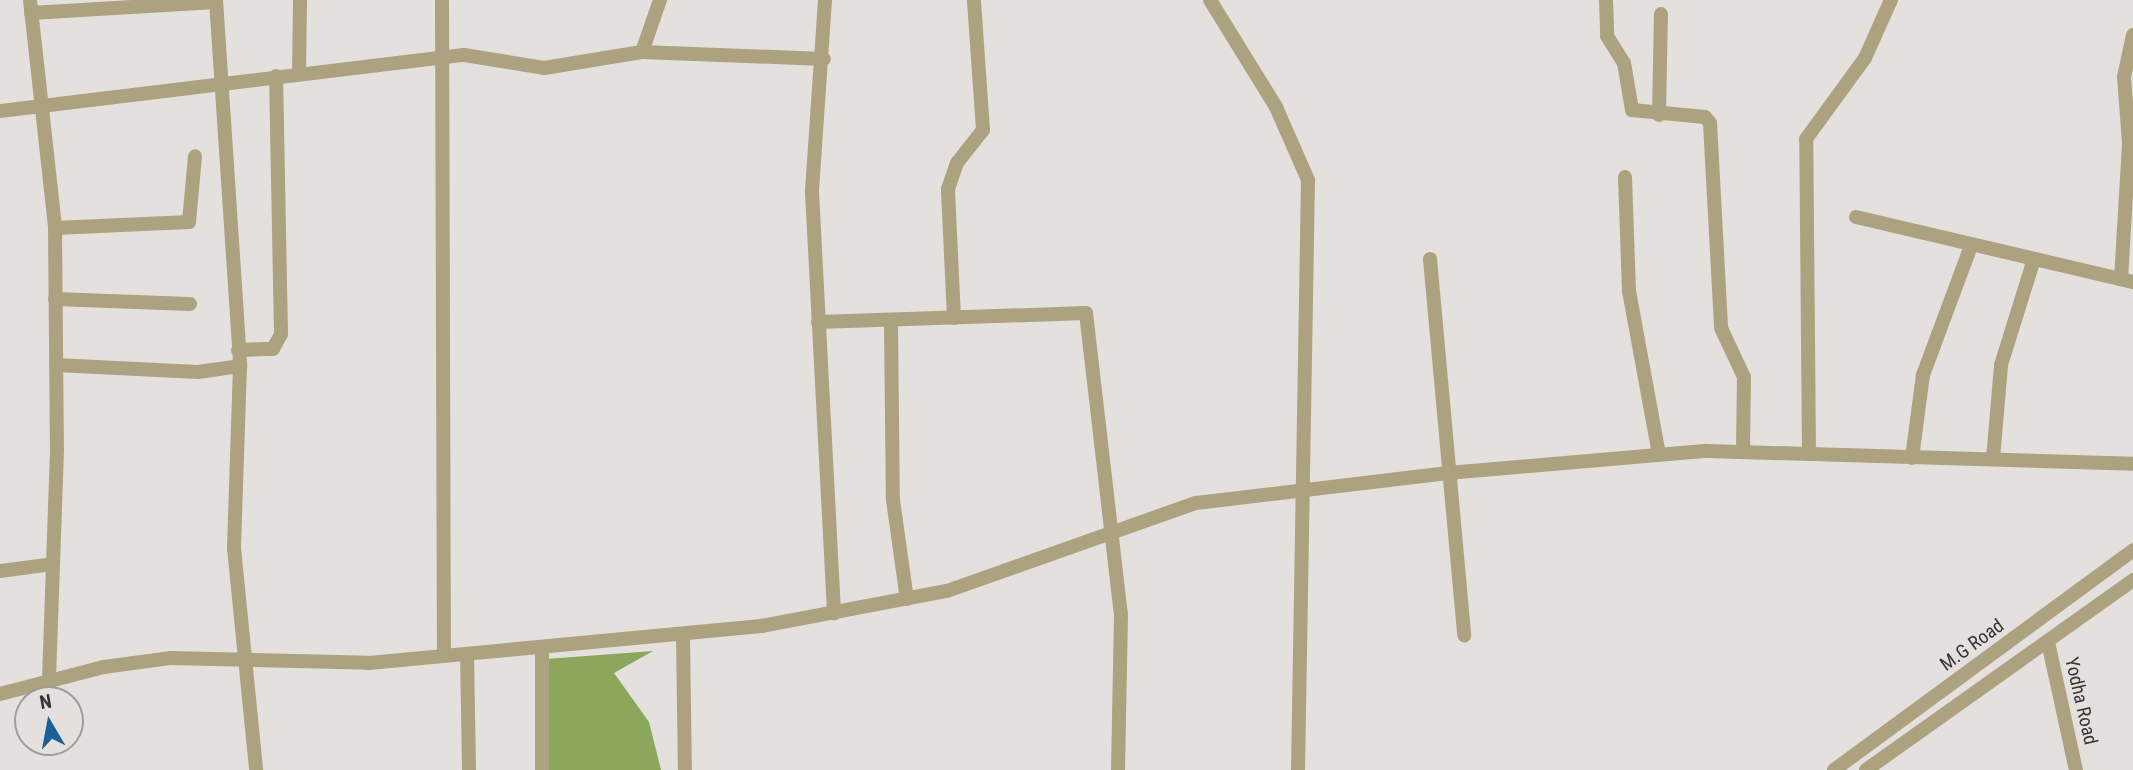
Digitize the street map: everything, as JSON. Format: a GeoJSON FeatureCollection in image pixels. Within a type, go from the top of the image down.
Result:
{"type":"FeatureCollection","features":[{"type":"Feature","properties":{"kind":"street"},"geometry":{"type":"LineString","coordinates":[[299,74],[300,0]]}},
{"type":"Feature","properties":{"kind":"street"},"geometry":{"type":"LineString","coordinates":[[442,0],[446,57],[444,656]]}},
{"type":"Feature","properties":{"kind":"street"},"geometry":{"type":"LineString","coordinates":[[642,52],[660,0]]}},
{"type":"Feature","properties":{"kind":"street"},"geometry":{"type":"LineString","coordinates":[[825,0],[824,59],[812,192],[834,613]]}},
{"type":"Feature","properties":{"kind":"street"},"geometry":{"type":"LineString","coordinates":[[954,318],[948,189],[957,163],[983,130],[974,0]]}},
{"type":"Feature","properties":{"kind":"street"},"geometry":{"type":"LineString","coordinates":[[1210,0],[1276,107],[1308,180],[1298,770]]}},
{"type":"Feature","properties":{"kind":"street"},"geometry":{"type":"LineString","coordinates":[[1606,0],[1607,36],[1624,63],[1628,101],[1641,114],[1705,117],[1710,123],[1721,328],[1744,377],[1743,451]]}},
{"type":"Feature","properties":{"kind":"street"},"geometry":{"type":"LineString","coordinates":[[1809,454],[1807,139],[1865,58],[1891,0]]}},
{"type":"Feature","properties":{"kind":"street"},"geometry":{"type":"LineString","coordinates":[[49,679],[56,365],[55,228],[30,6],[216,1],[226,80],[240,366],[234,548],[256,770]]}},
{"type":"Feature","properties":{"kind":"street"},"geometry":{"type":"LineString","coordinates":[[1659,115],[1661,14]]}},
{"type":"Feature","properties":{"kind":"street"},"geometry":{"type":"LineString","coordinates":[[1856,217],[2033,262],[2127,280],[2131,152],[2123,76],[2133,35]]}},
{"type":"Feature","properties":{"kind":"street"},"geometry":{"type":"LineString","coordinates":[[0,111],[42,102],[160,93],[226,80],[446,57],[486,55],[559,68],[642,52],[824,59]]}},
{"type":"Feature","properties":{"kind":"street"},"geometry":{"type":"LineString","coordinates":[[238,350],[273,349],[282,334],[276,76]]}},
{"type":"Feature","properties":{"kind":"street"},"geometry":{"type":"LineString","coordinates":[[55,228],[189,222],[195,156]]}},
{"type":"Feature","properties":{"kind":"street"},"geometry":{"type":"LineString","coordinates":[[1625,177],[1629,291],[1659,454]]}},
{"type":"Feature","properties":{"kind":"street"},"geometry":{"type":"LineString","coordinates":[[1912,458],[1923,375],[1970,246]]}},
{"type":"Feature","properties":{"kind":"street"},"geometry":{"type":"LineString","coordinates":[[1430,259],[1464,635]]}},
{"type":"Feature","properties":{"kind":"street"},"geometry":{"type":"LineString","coordinates":[[1993,459],[2001,365],[2033,262]]}},
{"type":"Feature","properties":{"kind":"street"},"geometry":{"type":"LineString","coordinates":[[55,299],[190,304]]}},
{"type":"Feature","properties":{"kind":"street"},"geometry":{"type":"LineString","coordinates":[[818,322],[891,322],[1086,313],[1107,535],[1121,614],[1118,770]]}},
{"type":"Feature","properties":{"kind":"street"},"geometry":{"type":"LineString","coordinates":[[891,322],[892,486],[907,598]]}},
{"type":"Feature","properties":{"kind":"street"},"geometry":{"type":"LineString","coordinates":[[56,365],[198,372],[240,366]]}},
{"type":"Feature","properties":{"kind":"street"},"geometry":{"type":"LineString","coordinates":[[0,694],[49,679],[172,657],[246,664],[444,656],[683,635],[834,613],[973,583],[1196,503],[1448,473],[1659,454],[1743,451],[2133,464]]}},
{"type":"Feature","properties":{"kind":"street","name":"M.G Road"},"geometry":{"type":"LineString","coordinates":[[1834,770],[2133,550]]}},
{"type":"Feature","properties":{"kind":"street"},"geometry":{"type":"LineString","coordinates":[[0,571],[53,564]]}},
{"type":"Feature","properties":{"kind":"street"},"geometry":{"type":"LineString","coordinates":[[1866,770],[2133,580]]}},
{"type":"Feature","properties":{"kind":"street"},"geometry":{"type":"LineString","coordinates":[[683,635],[685,770]]}},
{"type":"Feature","properties":{"kind":"street","name":"Yodha Road"},"geometry":{"type":"LineString","coordinates":[[2048,642],[2076,770]]}},
{"type":"Feature","properties":{"kind":"street"},"geometry":{"type":"LineString","coordinates":[[542,647],[542,770]]}},
{"type":"Feature","properties":{"kind":"street"},"geometry":{"type":"LineString","coordinates":[[467,654],[469,770]]}},
{"type":"Feature","properties":{"kind":"shaded area"},"geometry":{"type":"Polygon","coordinates":[[[653,651],[614,673],[649,722],[661,770],[545,770],[546,659],[653,651]]]}}]}
